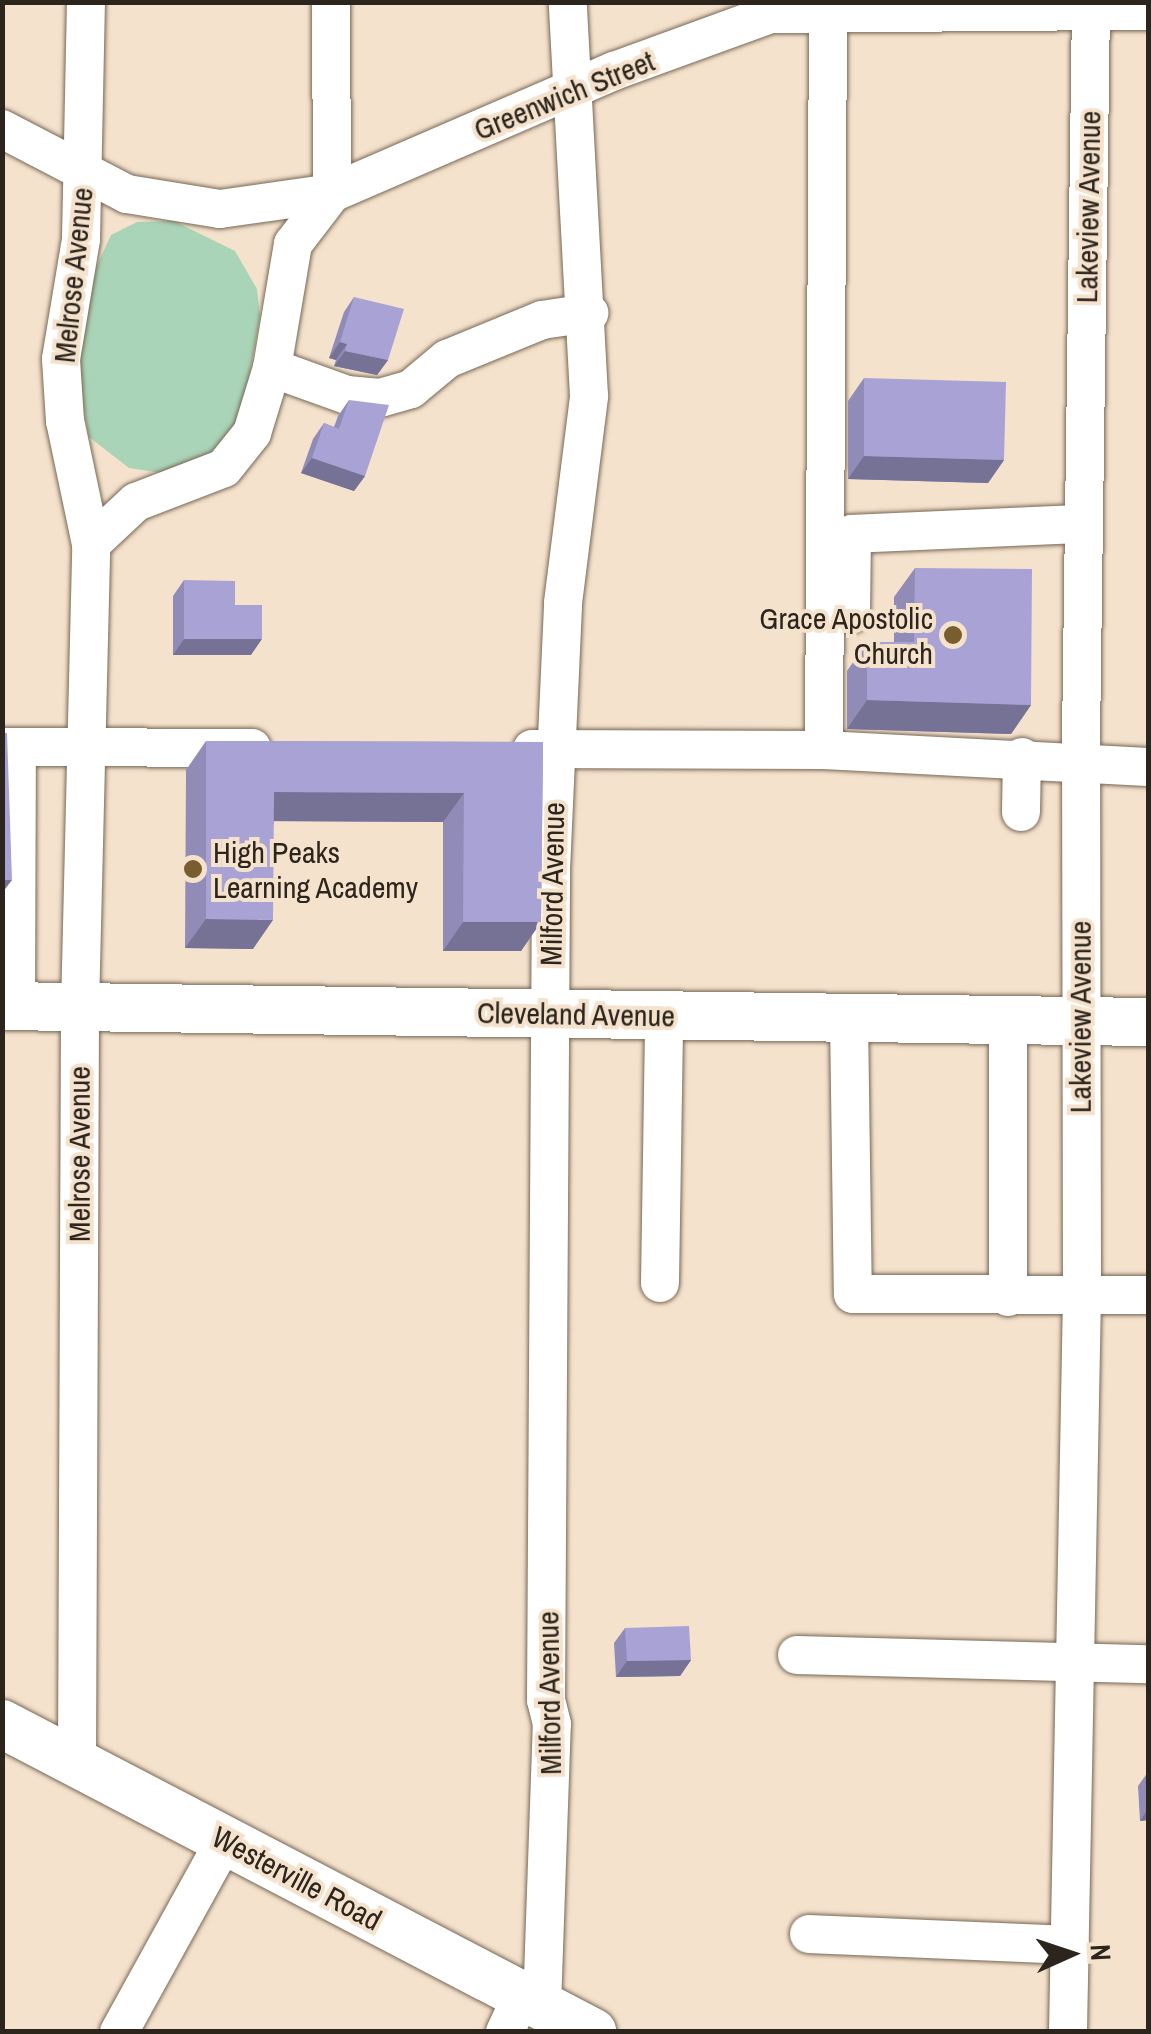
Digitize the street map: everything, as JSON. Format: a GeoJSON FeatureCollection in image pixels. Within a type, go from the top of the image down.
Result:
{"type":"FeatureCollection","features":[{"type":"Feature","properties":{"kind":"main road","name":"Cleveland Avenue"},"geometry":{"type":"LineString","coordinates":[[9,1006],[1148,1022]]}},
{"type":"Feature","properties":{"kind":"main road","name":"Westerville Road"},"geometry":{"type":"LineString","coordinates":[[2,1724],[225,1840],[523,2011],[592,2032]]}},
{"type":"Feature","properties":{"kind":"street","name":"Melrose Avenue"},"geometry":{"type":"LineString","coordinates":[[77,1764],[80,1008],[91,544],[64,421],[61,358],[84,176],[86,2]]}},
{"type":"Feature","properties":{"kind":"street"},"geometry":{"type":"LineString","coordinates":[[91,544],[136,502],[224,468],[252,433],[272,368],[294,244],[332,193],[331,2]]}},
{"type":"Feature","properties":{"kind":"street","name":"Milford Avenue"},"geometry":{"type":"LineString","coordinates":[[523,2011],[552,1724],[546,1700],[550,1014],[556,749],[564,603],[589,396],[589,313],[568,2]]}},
{"type":"Feature","properties":{"kind":"street","name":"Greenwich Street"},"geometry":{"type":"LineString","coordinates":[[2,129],[84,176],[176,206],[220,209],[332,193],[575,88],[771,14],[1091,7],[1148,11]]}},
{"type":"Feature","properties":{"kind":"street","name":"Lakeview Avenue"},"geometry":{"type":"LineString","coordinates":[[1068,2032],[1082,1295],[1080,766],[1091,7]]}},
{"type":"Feature","properties":{"kind":"street"},"geometry":{"type":"LineString","coordinates":[[824,750],[828,12]]}},
{"type":"Feature","properties":{"kind":"street"},"geometry":{"type":"LineString","coordinates":[[272,368],[347,395],[380,398],[411,389],[447,360],[542,320],[589,313]]}},
{"type":"Feature","properties":{"kind":"street"},"geometry":{"type":"LineString","coordinates":[[851,614],[852,534],[1083,524]]}},
{"type":"Feature","properties":{"kind":"street"},"geometry":{"type":"LineString","coordinates":[[9,1006],[10,748],[295,748]]}},
{"type":"Feature","properties":{"kind":"street"},"geometry":{"type":"LineString","coordinates":[[486,749],[824,750],[1022,757],[1080,766],[1148,766]]}},
{"type":"Feature","properties":{"kind":"street"},"geometry":{"type":"LineString","coordinates":[[1021,812],[1022,757]]}},
{"type":"Feature","properties":{"kind":"street"},"geometry":{"type":"LineString","coordinates":[[660,1282],[664,1016]]}},
{"type":"Feature","properties":{"kind":"street"},"geometry":{"type":"LineString","coordinates":[[849,1018],[853,1294],[1148,1296]]}},
{"type":"Feature","properties":{"kind":"street"},"geometry":{"type":"LineString","coordinates":[[1008,1020],[1008,1296]]}},
{"type":"Feature","properties":{"kind":"street"},"geometry":{"type":"LineString","coordinates":[[797,1655],[1148,1664]]}},
{"type":"Feature","properties":{"kind":"street"},"geometry":{"type":"LineString","coordinates":[[120,2032],[225,1840]]}},
{"type":"Feature","properties":{"kind":"street"},"geometry":{"type":"LineString","coordinates":[[808,1934],[1070,1944]]}},
{"type":"Feature","properties":{"kind":"green space"},"geometry":{"type":"Polygon","coordinates":[[[174,221],[235,251],[257,289],[260,316],[244,405],[232,432],[212,455],[161,473],[129,468],[89,437],[78,376],[85,292],[111,235],[137,222],[174,221]]]}},
{"type":"Feature","properties":{"kind":"building"},"geometry":{"type":"Polygon","coordinates":[[[354,297],[404,309],[388,360],[345,351],[347,344],[340,342],[354,297]]]}},
{"type":"Feature","properties":{"kind":"building"},"geometry":{"type":"Polygon","coordinates":[[[864,378],[1006,382],[1004,460],[864,456],[864,378]]]}},
{"type":"Feature","properties":{"kind":"building"},"geometry":{"type":"Polygon","coordinates":[[[349,400],[389,405],[365,476],[312,458],[324,423],[339,429],[349,400]]]}},
{"type":"Feature","properties":{"kind":"building","name":"Grace Apostolic Church"},"geometry":{"type":"Polygon","coordinates":[[[915,568],[1032,569],[1031,705],[867,700],[867,642],[914,642],[915,568]]]}},
{"type":"Feature","properties":{"kind":"building"},"geometry":{"type":"Polygon","coordinates":[[[184,580],[235,581],[235,605],[262,605],[262,639],[184,639],[184,580]]]}},
{"type":"Feature","properties":{"kind":"building"},"geometry":{"type":"Polygon","coordinates":[[[2,733],[7,733],[12,880],[2,880],[2,733]]]}},
{"type":"Feature","properties":{"kind":"building"},"geometry":{"type":"Polygon","coordinates":[[[206,741],[543,742],[541,922],[463,922],[464,793],[274,792],[273,920],[206,919],[206,741]]]}},
{"type":"Feature","properties":{"kind":"building"},"geometry":{"type":"Polygon","coordinates":[[[689,1626],[691,1660],[627,1661],[625,1628],[689,1626]]]}},
{"type":"Feature","properties":{"kind":"place","name":"Grace Apostolic Church"},"geometry":{"type":"Point","coordinates":[953,635]}},
{"type":"Feature","properties":{"kind":"place","name":"High Peaks Learning Academy"},"geometry":{"type":"Point","coordinates":[193,869]}}]}
